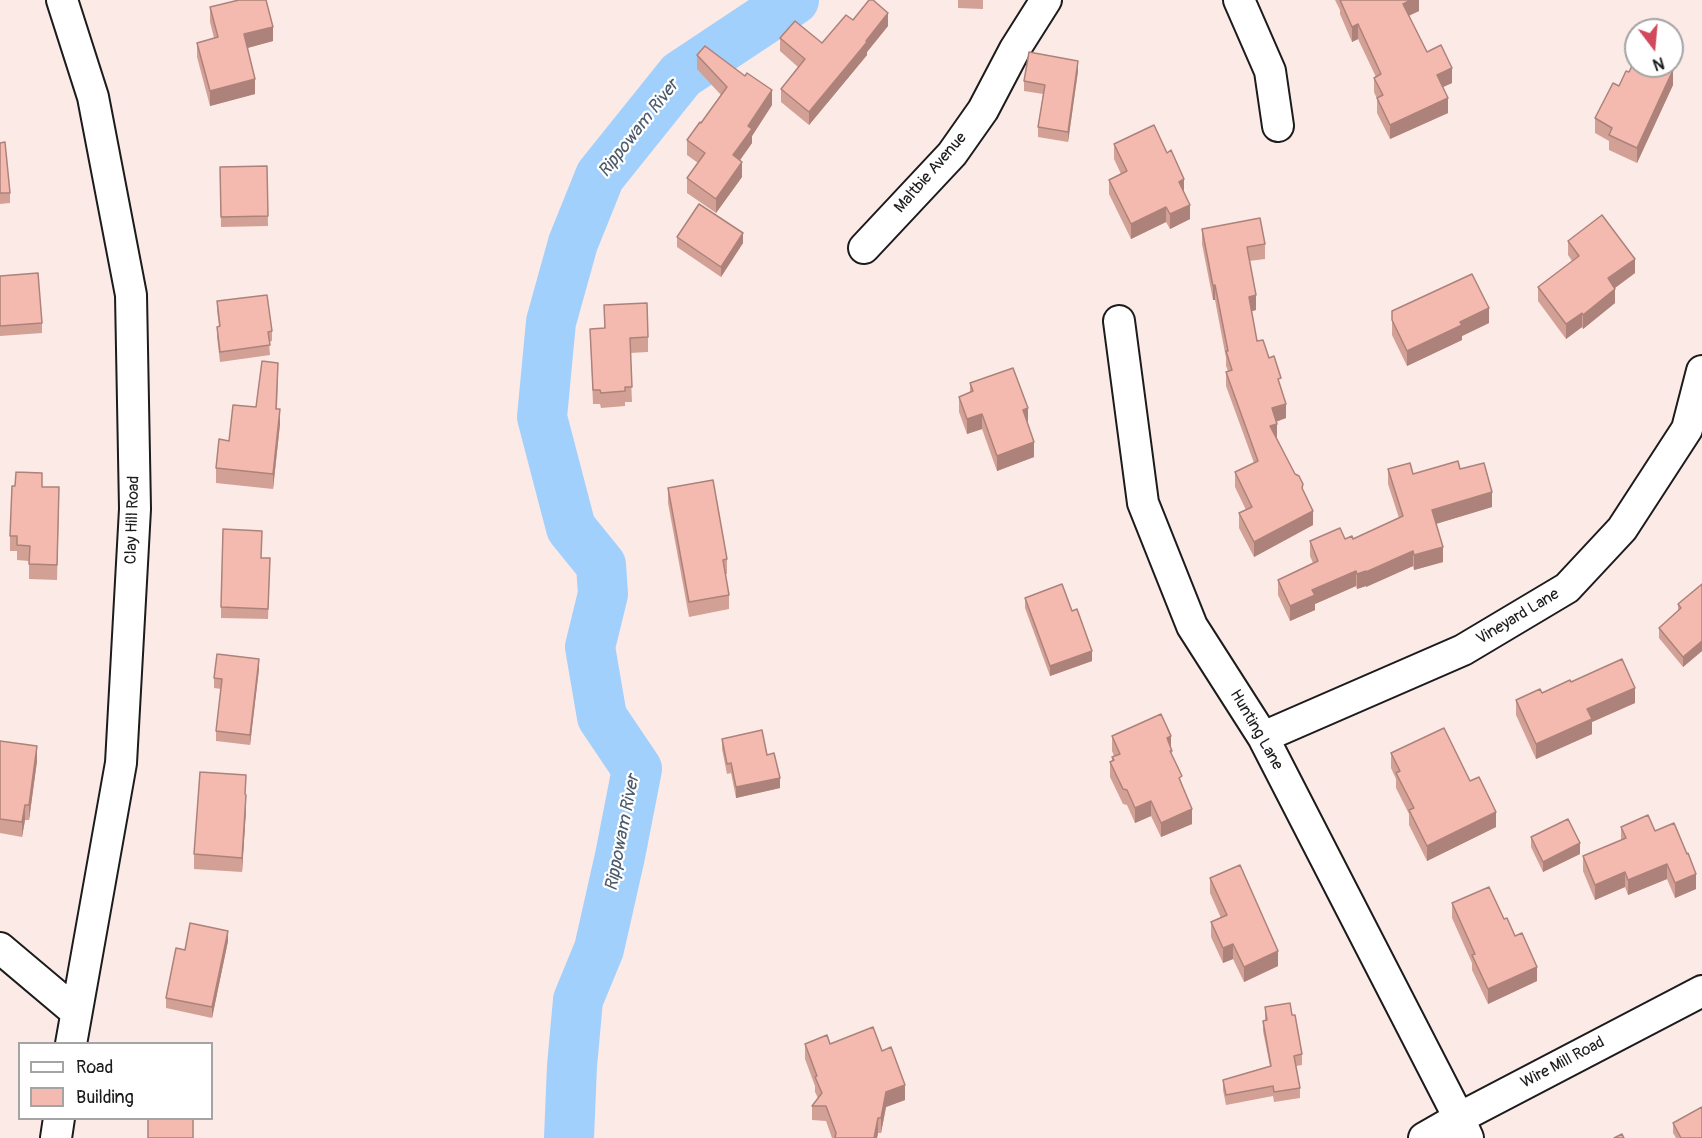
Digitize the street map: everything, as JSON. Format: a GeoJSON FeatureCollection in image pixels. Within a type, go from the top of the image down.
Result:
{"type":"FeatureCollection","features":[{"type":"Feature","properties":{"kind":"street","name":"Clay Hill Road"},"geometry":{"type":"LineString","coordinates":[[62,0],[93,97],[131,295],[135,497],[121,763],[71,1042]]}},
{"type":"Feature","properties":{"kind":"street","name":"Maltbie Avenue"},"geometry":{"type":"LineString","coordinates":[[864,248],[952,154],[983,110],[1015,49],[1046,0]]}},
{"type":"Feature","properties":{"kind":"street"},"geometry":{"type":"LineString","coordinates":[[1239,0],[1270,71],[1278,126]]}},
{"type":"Feature","properties":{"kind":"street","name":"Hunting Lane"},"geometry":{"type":"LineString","coordinates":[[1119,321],[1143,503],[1192,626],[1263,737],[1463,1128]]}},
{"type":"Feature","properties":{"kind":"street","name":"Vineyard Lane"},"geometry":{"type":"LineString","coordinates":[[1263,737],[1463,650],[1567,588],[1622,529],[1687,429],[1702,371]]}},
{"type":"Feature","properties":{"kind":"street"},"geometry":{"type":"LineString","coordinates":[[0,948],[76,1012]]}},
{"type":"Feature","properties":{"kind":"street","name":"Wire Mill Road"},"geometry":{"type":"LineString","coordinates":[[1424,1138],[1463,1128],[1702,991]]}},
{"type":"Feature","properties":{"kind":"street"},"geometry":{"type":"LineString","coordinates":[[56,1138],[59,1120]]}},
{"type":"Feature","properties":{"kind":"building"},"geometry":{"type":"Polygon","coordinates":[[[239,0],[266,0],[273,27],[244,34],[255,79],[210,91],[197,43],[218,37],[210,7],[239,0]]]}},
{"type":"Feature","properties":{"kind":"building"},"geometry":{"type":"Polygon","coordinates":[[[869,0],[873,0],[888,13],[809,112],[781,89],[805,59],[780,38],[795,21],[822,43],[846,15],[853,20],[869,0]]]}},
{"type":"Feature","properties":{"kind":"building"},"geometry":{"type":"Polygon","coordinates":[[[1340,0],[1411,0],[1403,4],[1427,52],[1441,45],[1452,68],[1437,75],[1448,98],[1390,125],[1377,98],[1383,95],[1374,78],[1381,74],[1358,24],[1352,27],[1340,0]]]}},
{"type":"Feature","properties":{"kind":"building"},"geometry":{"type":"Polygon","coordinates":[[[705,46],[745,76],[747,73],[772,90],[748,126],[752,129],[733,155],[742,162],[716,199],[687,178],[705,153],[687,140],[727,87],[697,55],[705,46]]]}},
{"type":"Feature","properties":{"kind":"building"},"geometry":{"type":"Polygon","coordinates":[[[1029,52],[1078,61],[1068,132],[1038,127],[1045,85],[1024,81],[1029,52]]]}},
{"type":"Feature","properties":{"kind":"building"},"geometry":{"type":"Polygon","coordinates":[[[1624,75],[1624,78],[1669,78],[1637,148],[1609,135],[1612,128],[1595,118],[1613,83],[1619,86],[1624,75]]]}},
{"type":"Feature","properties":{"kind":"building"},"geometry":{"type":"Polygon","coordinates":[[[1154,125],[1167,153],[1171,150],[1184,179],[1179,182],[1190,205],[1170,214],[1166,207],[1131,224],[1109,180],[1127,171],[1114,144],[1154,125]]]}},
{"type":"Feature","properties":{"kind":"building"},"geometry":{"type":"Polygon","coordinates":[[[5,142],[10,193],[0,193],[0,143],[5,142]]]}},
{"type":"Feature","properties":{"kind":"building"},"geometry":{"type":"Polygon","coordinates":[[[267,166],[268,216],[221,217],[220,167],[267,166]]]}},
{"type":"Feature","properties":{"kind":"building"},"geometry":{"type":"Polygon","coordinates":[[[699,204],[743,233],[721,267],[677,237],[699,204]]]}},
{"type":"Feature","properties":{"kind":"building"},"geometry":{"type":"Polygon","coordinates":[[[1602,215],[1635,259],[1608,278],[1615,289],[1583,315],[1582,313],[1566,324],[1538,287],[1579,256],[1568,241],[1602,215]]]}},
{"type":"Feature","properties":{"kind":"building"},"geometry":{"type":"Polygon","coordinates":[[[1260,218],[1265,244],[1247,247],[1256,295],[1249,297],[1257,341],[1263,340],[1269,358],[1274,356],[1286,404],[1272,408],[1277,424],[1270,426],[1295,474],[1299,476],[1313,511],[1254,542],[1239,513],[1252,507],[1235,472],[1258,461],[1226,372],[1232,370],[1226,351],[1228,351],[1202,229],[1260,218]]]}},
{"type":"Feature","properties":{"kind":"building"},"geometry":{"type":"Polygon","coordinates":[[[38,273],[42,323],[0,326],[0,276],[38,273]]]}},
{"type":"Feature","properties":{"kind":"building"},"geometry":{"type":"Polygon","coordinates":[[[1472,274],[1489,308],[1460,322],[1462,325],[1407,351],[1392,320],[1392,311],[1472,274]]]}},
{"type":"Feature","properties":{"kind":"building"},"geometry":{"type":"Polygon","coordinates":[[[267,295],[272,331],[268,332],[270,345],[220,352],[217,301],[267,295]]]}},
{"type":"Feature","properties":{"kind":"building"},"geometry":{"type":"Polygon","coordinates":[[[647,303],[648,337],[630,338],[632,387],[625,387],[625,391],[601,393],[600,390],[593,390],[590,329],[605,328],[604,305],[647,303]]]}},
{"type":"Feature","properties":{"kind":"building"},"geometry":{"type":"Polygon","coordinates":[[[262,361],[278,363],[276,409],[280,409],[273,474],[216,468],[219,439],[229,441],[233,405],[256,407],[262,361]]]}},
{"type":"Feature","properties":{"kind":"building"},"geometry":{"type":"Polygon","coordinates":[[[1013,368],[1028,408],[1023,410],[1034,442],[997,456],[982,414],[967,419],[959,397],[973,391],[970,383],[1013,368]]]}},
{"type":"Feature","properties":{"kind":"building"},"geometry":{"type":"Polygon","coordinates":[[[1458,461],[1460,469],[1484,463],[1492,492],[1432,510],[1443,547],[1414,555],[1413,551],[1366,572],[1357,574],[1356,571],[1312,590],[1315,595],[1290,606],[1278,580],[1318,561],[1310,541],[1340,528],[1345,539],[1352,536],[1353,539],[1403,516],[1388,469],[1410,463],[1413,474],[1458,461]]]}},
{"type":"Feature","properties":{"kind":"building"},"geometry":{"type":"Polygon","coordinates":[[[16,472],[42,473],[42,487],[59,487],[57,565],[29,564],[30,546],[17,545],[17,536],[10,536],[12,486],[15,486],[16,472]]]}},
{"type":"Feature","properties":{"kind":"building"},"geometry":{"type":"Polygon","coordinates":[[[713,480],[727,559],[723,560],[729,595],[689,602],[668,488],[713,480]]]}},
{"type":"Feature","properties":{"kind":"building"},"geometry":{"type":"Polygon","coordinates":[[[223,529],[262,531],[261,558],[270,558],[268,609],[221,607],[223,529]]]}},
{"type":"Feature","properties":{"kind":"building"},"geometry":{"type":"Polygon","coordinates":[[[1062,584],[1072,611],[1077,609],[1092,651],[1050,666],[1025,598],[1062,584]]]}},
{"type":"Feature","properties":{"kind":"building"},"geometry":{"type":"Polygon","coordinates":[[[1702,584],[1702,641],[1683,657],[1659,628],[1681,608],[1678,604],[1702,584]]]}},
{"type":"Feature","properties":{"kind":"building"},"geometry":{"type":"Polygon","coordinates":[[[217,654],[259,659],[250,735],[216,731],[222,679],[214,678],[217,654]]]}},
{"type":"Feature","properties":{"kind":"building"},"geometry":{"type":"Polygon","coordinates":[[[1622,659],[1635,688],[1587,709],[1592,719],[1536,744],[1516,700],[1540,689],[1542,693],[1570,680],[1571,682],[1622,659]]]}},
{"type":"Feature","properties":{"kind":"building"},"geometry":{"type":"Polygon","coordinates":[[[1161,714],[1171,736],[1167,738],[1172,751],[1170,751],[1182,776],[1179,778],[1192,809],[1161,823],[1151,801],[1135,808],[1110,762],[1114,760],[1112,757],[1120,754],[1112,736],[1161,714]]]}},
{"type":"Feature","properties":{"kind":"building"},"geometry":{"type":"Polygon","coordinates":[[[1444,728],[1470,781],[1479,777],[1496,812],[1427,846],[1409,810],[1414,808],[1396,773],[1400,771],[1391,753],[1444,728]]]}},
{"type":"Feature","properties":{"kind":"building"},"geometry":{"type":"Polygon","coordinates":[[[762,730],[767,755],[774,753],[780,778],[736,787],[731,763],[727,764],[722,739],[762,730]]]}},
{"type":"Feature","properties":{"kind":"building"},"geometry":{"type":"Polygon","coordinates":[[[0,741],[37,746],[29,805],[25,805],[22,822],[0,819],[0,741]]]}},
{"type":"Feature","properties":{"kind":"building"},"geometry":{"type":"Polygon","coordinates":[[[200,772],[246,775],[242,858],[194,854],[200,772]]]}},
{"type":"Feature","properties":{"kind":"building"},"geometry":{"type":"Polygon","coordinates":[[[1648,815],[1655,831],[1674,823],[1696,874],[1675,883],[1667,864],[1628,880],[1625,872],[1595,885],[1583,856],[1626,838],[1621,827],[1648,815]]]}},
{"type":"Feature","properties":{"kind":"building"},"geometry":{"type":"Polygon","coordinates":[[[1568,819],[1580,843],[1543,862],[1531,837],[1568,819]]]}},
{"type":"Feature","properties":{"kind":"building"},"geometry":{"type":"Polygon","coordinates":[[[1240,865],[1278,951],[1244,967],[1233,944],[1223,948],[1211,922],[1227,915],[1210,878],[1240,865]]]}},
{"type":"Feature","properties":{"kind":"building"},"geometry":{"type":"Polygon","coordinates":[[[1489,887],[1515,936],[1522,933],[1537,967],[1488,989],[1452,903],[1489,887]]]}},
{"type":"Feature","properties":{"kind":"building"},"geometry":{"type":"Polygon","coordinates":[[[190,923],[228,931],[212,1007],[166,998],[176,948],[185,950],[190,923]]]}},
{"type":"Feature","properties":{"kind":"building"},"geometry":{"type":"Polygon","coordinates":[[[1290,1003],[1292,1015],[1295,1015],[1302,1054],[1294,1056],[1300,1088],[1274,1092],[1273,1086],[1226,1095],[1223,1080],[1271,1066],[1263,1021],[1267,1020],[1265,1007],[1290,1003]]]}},
{"type":"Feature","properties":{"kind":"building"},"geometry":{"type":"Polygon","coordinates":[[[873,1027],[882,1051],[891,1047],[905,1085],[886,1092],[874,1138],[835,1138],[836,1133],[826,1106],[812,1106],[822,1093],[805,1044],[827,1035],[830,1044],[873,1027]]]}},
{"type":"Feature","properties":{"kind":"building"},"geometry":{"type":"Polygon","coordinates":[[[1702,1107],[1702,1138],[1681,1138],[1673,1123],[1702,1107]]]}},
{"type":"Feature","properties":{"kind":"building"},"geometry":{"type":"Polygon","coordinates":[[[148,1120],[193,1120],[193,1138],[148,1138],[148,1120]]]}},
{"type":"Feature","properties":{"kind":"waterway","name":"Rippowam River"},"geometry":{"type":"LineString","coordinates":[[569,1138],[578,1000],[599,949],[637,769],[602,717],[590,647],[603,594],[601,565],[571,528],[542,417],[551,322],[573,243],[600,176],[681,75],[794,0]]}}]}
